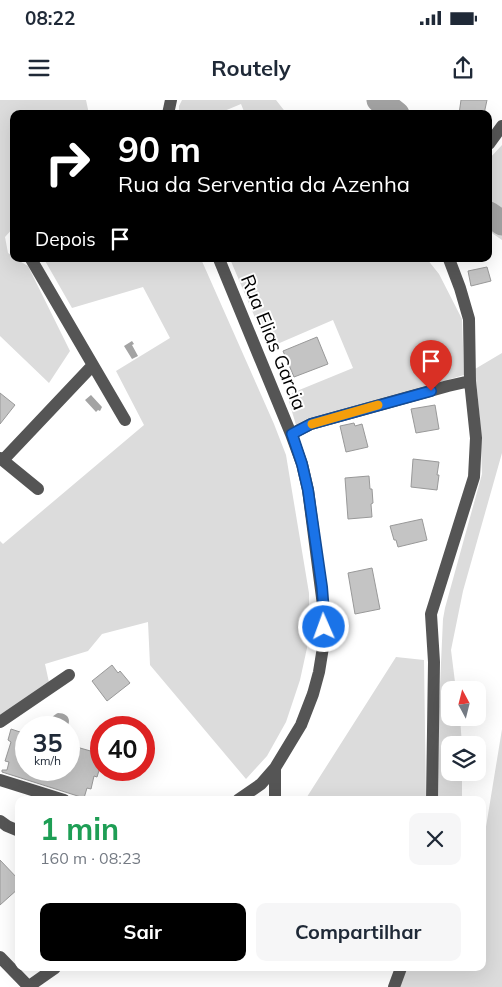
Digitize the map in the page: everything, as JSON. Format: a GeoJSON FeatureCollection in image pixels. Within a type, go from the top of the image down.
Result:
{"type":"FeatureCollection","features":[{"type":"Feature","properties":{"kind":"street"},"geometry":{"type":"LineString","coordinates":[[492,140],[502,126]]}},
{"type":"Feature","properties":{"kind":"street"},"geometry":{"type":"LineString","coordinates":[[33,262],[124,420]]}},
{"type":"Feature","properties":{"kind":"street","name":"Rua Elias Garcia"},"geometry":{"type":"LineString","coordinates":[[220,262],[292,434],[302,464],[308,490],[324,613],[324,641],[319,672],[301,725],[275,768],[261,784],[244,796]]}},
{"type":"Feature","properties":{"kind":"street"},"geometry":{"type":"LineString","coordinates":[[432,796],[434,662],[431,614],[474,477],[476,438],[470,381],[469,319],[450,262]]}},
{"type":"Feature","properties":{"kind":"street"},"geometry":{"type":"LineString","coordinates":[[38,489],[1,459],[93,365]]}},
{"type":"Feature","properties":{"kind":"street"},"geometry":{"type":"LineString","coordinates":[[292,434],[311,424],[470,381]]}},
{"type":"Feature","properties":{"kind":"street"},"geometry":{"type":"LineString","coordinates":[[0,722],[69,675]]}},
{"type":"Feature","properties":{"kind":"street"},"geometry":{"type":"LineString","coordinates":[[275,768],[275,796]]}},
{"type":"Feature","properties":{"kind":"street"},"geometry":{"type":"LineString","coordinates":[[0,780],[51,796]]}},
{"type":"Feature","properties":{"kind":"street"},"geometry":{"type":"LineString","coordinates":[[0,821],[15,829]]}},
{"type":"Feature","properties":{"kind":"street"},"geometry":{"type":"LineString","coordinates":[[0,957],[28,987],[52,971]]}},
{"type":"Feature","properties":{"kind":"street"},"geometry":{"type":"LineString","coordinates":[[394,987],[400,971]]}},
{"type":"Feature","properties":{"kind":"shaded area"},"geometry":{"type":"Polygon","coordinates":[[[0,100],[86,100],[88,110],[10,110],[10,231],[5,237],[8,253],[10,254],[10,262],[21,262],[28,266],[70,351],[49,383],[0,336],[0,100]]]}},
{"type":"Feature","properties":{"kind":"shaded area"},"geometry":{"type":"Polygon","coordinates":[[[182,100],[276,100],[284,110],[243,110],[241,104],[227,110],[179,110],[182,100]]]}},
{"type":"Feature","properties":{"kind":"shaded area"},"geometry":{"type":"Polygon","coordinates":[[[502,145],[502,240],[492,233],[492,156],[502,145]]]}},
{"type":"Feature","properties":{"kind":"shaded area"},"geometry":{"type":"Polygon","coordinates":[[[46,262],[202,262],[286,455],[309,593],[307,648],[300,680],[286,722],[267,756],[246,779],[150,665],[148,622],[102,634],[88,651],[45,664],[50,687],[0,717],[0,541],[3,544],[144,425],[116,371],[170,338],[143,287],[72,308],[46,262]]]}},
{"type":"Feature","properties":{"kind":"shaded area"},"geometry":{"type":"Polygon","coordinates":[[[231,262],[429,262],[439,274],[462,319],[464,375],[296,425],[287,395],[353,368],[333,320],[268,348],[231,262]]]}},
{"type":"Feature","properties":{"kind":"shaded area"},"geometry":{"type":"Polygon","coordinates":[[[132,341],[138,356],[132,359],[124,346],[132,341]]]}},
{"type":"Feature","properties":{"kind":"shaded area"},"geometry":{"type":"Polygon","coordinates":[[[502,353],[502,453],[463,591],[451,650],[455,681],[441,681],[441,726],[461,726],[461,736],[441,736],[441,781],[462,781],[462,796],[438,796],[439,707],[443,619],[482,474],[480,420],[475,369],[502,353]]]}},
{"type":"Feature","properties":{"kind":"shaded area"},"geometry":{"type":"Polygon","coordinates":[[[91,395],[102,407],[100,411],[96,412],[85,400],[91,395]]]}},
{"type":"Feature","properties":{"kind":"shaded area"},"geometry":{"type":"Polygon","coordinates":[[[396,657],[424,660],[426,796],[308,796],[396,657]]]}},
{"type":"Feature","properties":{"kind":"shaded area"},"geometry":{"type":"Polygon","coordinates":[[[58,713],[67,716],[54,716],[58,713]]]}},
{"type":"Feature","properties":{"kind":"shaded area"},"geometry":{"type":"Polygon","coordinates":[[[502,729],[502,987],[400,987],[405,971],[486,971],[486,827],[502,729]]]}},
{"type":"Feature","properties":{"kind":"building"},"geometry":{"type":"Polygon","coordinates":[[[461,100],[487,100],[485,110],[460,110],[461,100]]]}},
{"type":"Feature","properties":{"kind":"building"},"geometry":{"type":"Polygon","coordinates":[[[487,267],[491,281],[471,286],[468,271],[487,267]]]}},
{"type":"Feature","properties":{"kind":"building"},"geometry":{"type":"Polygon","coordinates":[[[317,337],[328,364],[294,377],[283,351],[317,337]]]}},
{"type":"Feature","properties":{"kind":"building"},"geometry":{"type":"Polygon","coordinates":[[[0,393],[15,405],[0,424],[0,393]]]}},
{"type":"Feature","properties":{"kind":"building"},"geometry":{"type":"Polygon","coordinates":[[[435,405],[439,429],[416,433],[411,409],[435,405]]]}},
{"type":"Feature","properties":{"kind":"building"},"geometry":{"type":"Polygon","coordinates":[[[354,423],[355,426],[362,424],[368,447],[346,452],[340,426],[354,423]]]}},
{"type":"Feature","properties":{"kind":"building"},"geometry":{"type":"Polygon","coordinates":[[[413,459],[439,462],[437,490],[411,487],[413,459]]]}},
{"type":"Feature","properties":{"kind":"building"},"geometry":{"type":"Polygon","coordinates":[[[369,476],[370,489],[372,489],[372,517],[348,519],[345,478],[369,476]]]}},
{"type":"Feature","properties":{"kind":"building"},"geometry":{"type":"Polygon","coordinates":[[[422,519],[427,540],[398,547],[390,526],[422,519]]]}},
{"type":"Feature","properties":{"kind":"building"},"geometry":{"type":"Polygon","coordinates":[[[372,568],[380,609],[355,614],[348,573],[372,568]]]}},
{"type":"Feature","properties":{"kind":"building"},"geometry":{"type":"Polygon","coordinates":[[[112,665],[130,683],[107,701],[92,681],[112,665]]]}},
{"type":"Feature","properties":{"kind":"building"},"geometry":{"type":"Polygon","coordinates":[[[11,729],[15,730],[15,776],[2,772],[2,770],[7,770],[9,762],[5,761],[11,742],[8,740],[11,729]]]}},
{"type":"Feature","properties":{"kind":"building"},"geometry":{"type":"Polygon","coordinates":[[[80,748],[90,751],[90,781],[93,781],[91,789],[87,788],[85,796],[78,796],[30,781],[80,781],[80,748]]]}},
{"type":"Feature","properties":{"kind":"building"},"geometry":{"type":"Polygon","coordinates":[[[0,860],[15,876],[15,892],[0,905],[0,860]]]}},
{"type":"Feature","properties":{"kind":"waterway"},"geometry":{"type":"LineString","coordinates":[[379,100],[392,110]]}},
{"type":"Feature","properties":{"kind":"waterway"},"geometry":{"type":"LineString","coordinates":[[492,216],[502,223]]}},
{"type":"Feature","properties":{"kind":"slow traffic"},"geometry":{"type":"LineString","coordinates":[[312,424],[378,405]]}},
{"type":"Feature","properties":{"kind":"route"},"geometry":{"type":"LineString","coordinates":[[324,627],[322,587],[308,490],[292,434],[311,424],[431,391]]}}]}
